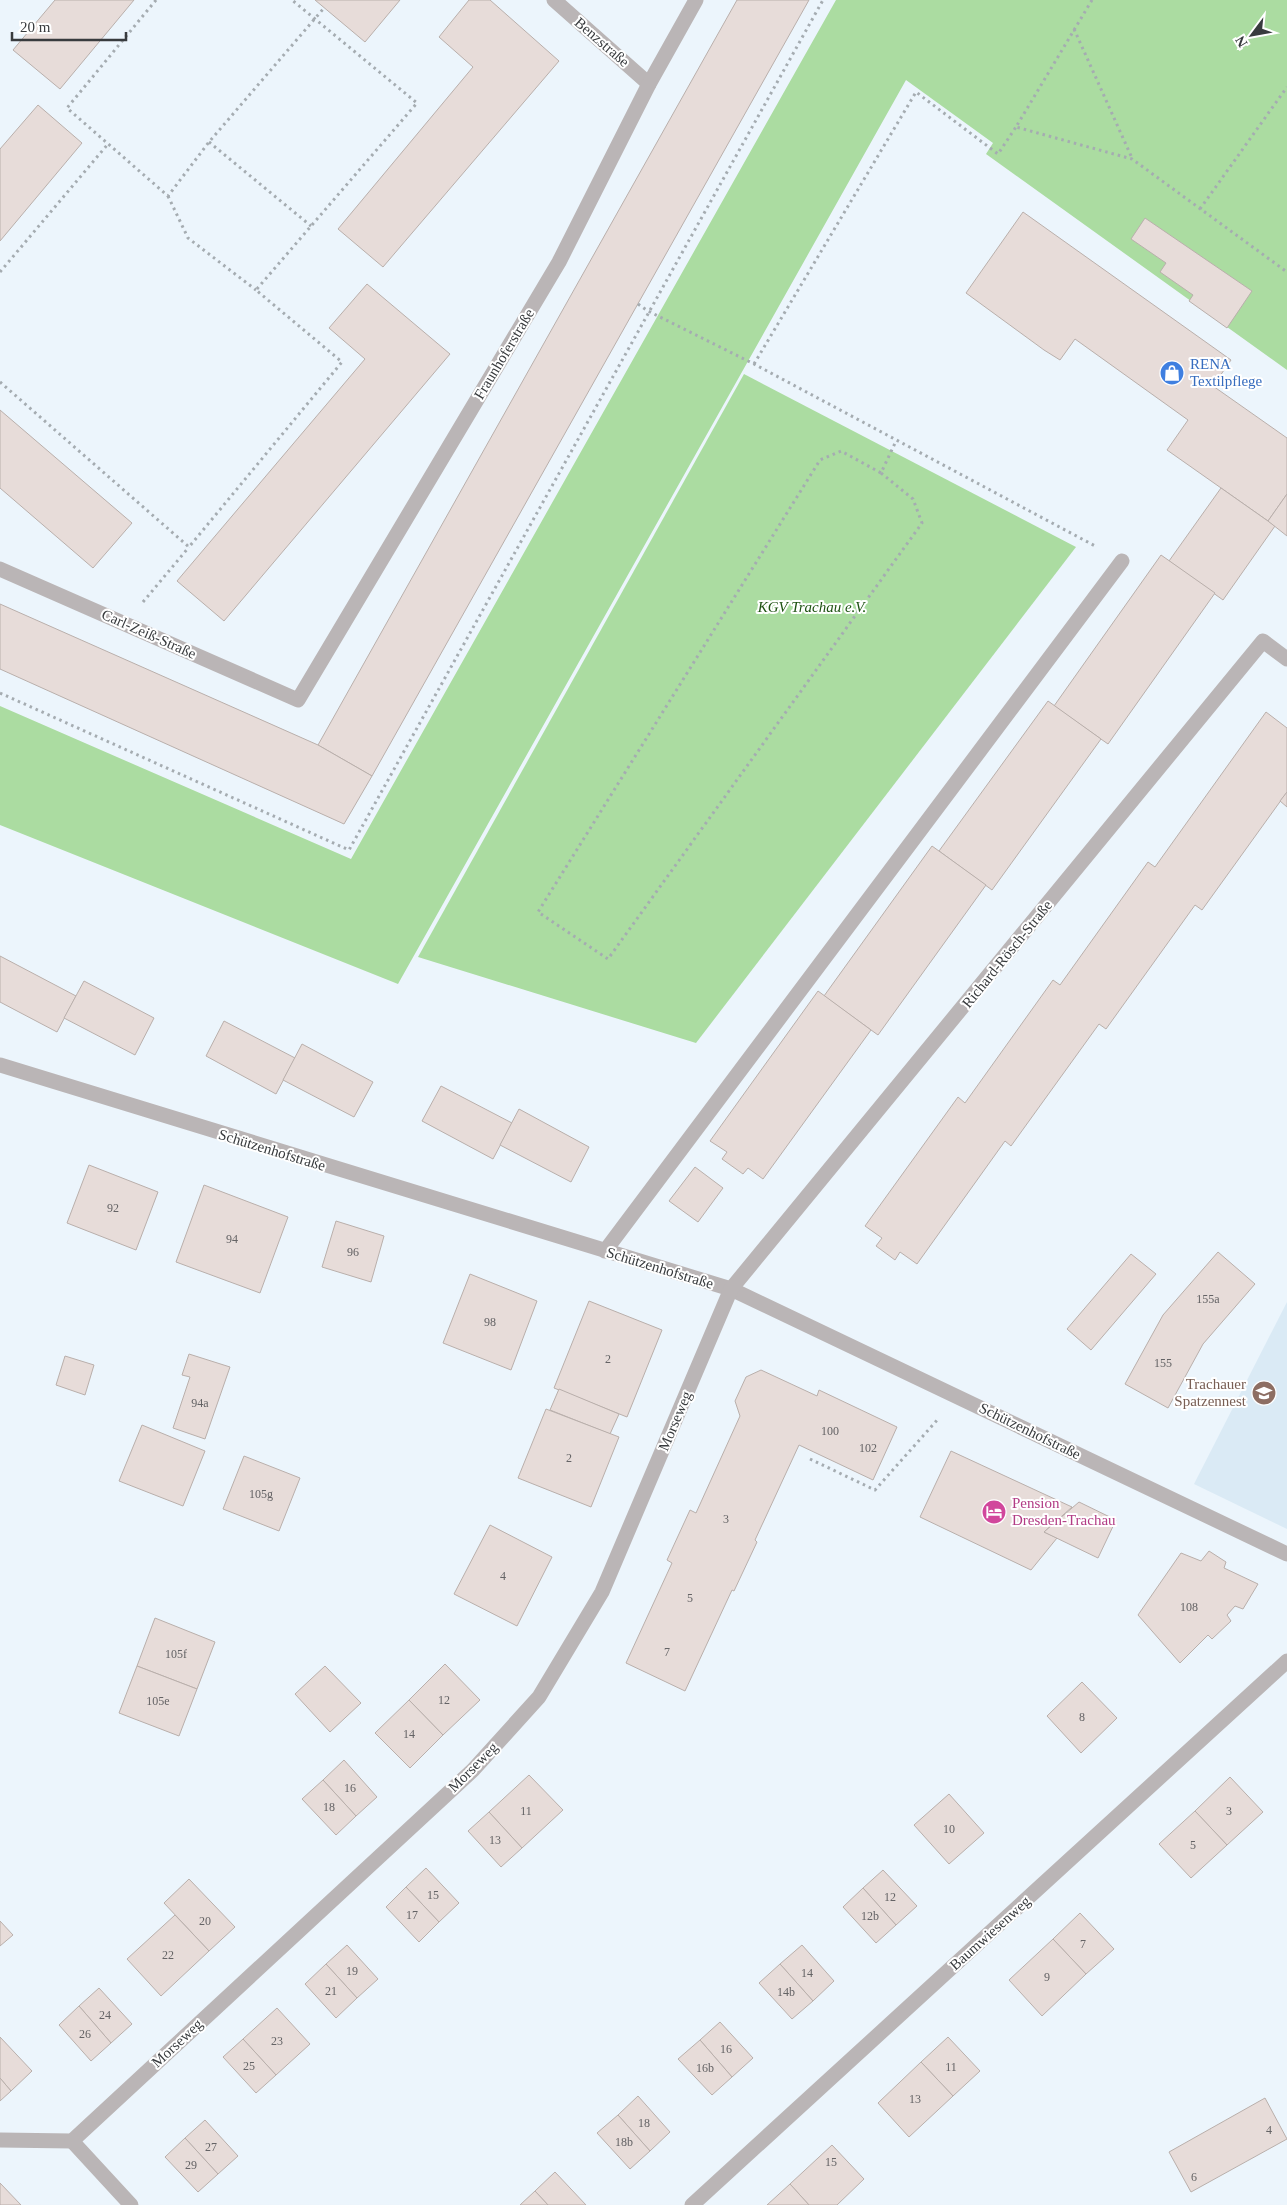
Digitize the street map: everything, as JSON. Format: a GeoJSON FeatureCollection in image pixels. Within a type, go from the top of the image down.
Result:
{"type":"FeatureCollection","features":[{"type":"Feature","properties":{"kind":"street","name":"Benzstraße"},"geometry":{"type":"LineString","coordinates":[[554,0],[649,84]]}},
{"type":"Feature","properties":{"kind":"street","name":"Fraunhoferstraße"},"geometry":{"type":"LineString","coordinates":[[298,700],[559,262],[649,84],[696,0]]}},
{"type":"Feature","properties":{"kind":"street"},"geometry":{"type":"LineString","coordinates":[[605,1251],[1122,561]]}},
{"type":"Feature","properties":{"kind":"street","name":"Carl-Zeiß-Straße"},"geometry":{"type":"LineString","coordinates":[[0,569],[298,700]]}},
{"type":"Feature","properties":{"kind":"street","name":"Richard-Rösch-Straße"},"geometry":{"type":"LineString","coordinates":[[731,1289],[1263,642],[1287,658]]}},
{"type":"Feature","properties":{"kind":"street","name":"Schützenhofstraße"},"geometry":{"type":"LineString","coordinates":[[0,1066],[731,1289],[1287,1554]]}},
{"type":"Feature","properties":{"kind":"street","name":"Morseweg"},"geometry":{"type":"LineString","coordinates":[[72,2141],[473,1770],[539,1697],[602,1592],[731,1289]]}},
{"type":"Feature","properties":{"kind":"street","name":"Baumwiesenweg"},"geometry":{"type":"LineString","coordinates":[[692,2205],[1287,1661]]}},
{"type":"Feature","properties":{"kind":"street"},"geometry":{"type":"LineString","coordinates":[[0,2140],[72,2141],[131,2205]]}},
{"type":"Feature","properties":{"kind":"path"},"geometry":{"type":"LineString","coordinates":[[124,624],[342,362],[256,290],[188,238],[168,196],[67,108],[156,0]]}},
{"type":"Feature","properties":{"kind":"path"},"geometry":{"type":"LineString","coordinates":[[256,290],[417,103],[292,0]]}},
{"type":"Feature","properties":{"kind":"path"},"geometry":{"type":"LineString","coordinates":[[0,693],[348,850],[823,0]]}},
{"type":"Feature","properties":{"kind":"path"},"geometry":{"type":"LineString","coordinates":[[754,364],[916,92],[998,154],[1092,0]]}},
{"type":"Feature","properties":{"kind":"path"},"geometry":{"type":"LineString","coordinates":[[168,196],[210,142],[324,8]]}},
{"type":"Feature","properties":{"kind":"path"},"geometry":{"type":"LineString","coordinates":[[1074,29],[1132,159]]}},
{"type":"Feature","properties":{"kind":"path"},"geometry":{"type":"LineString","coordinates":[[1200,209],[1287,87]]}},
{"type":"Feature","properties":{"kind":"path"},"geometry":{"type":"LineString","coordinates":[[1016,127],[1132,159],[1287,272]]}},
{"type":"Feature","properties":{"kind":"path"},"geometry":{"type":"LineString","coordinates":[[210,142],[311,226]]}},
{"type":"Feature","properties":{"kind":"path"},"geometry":{"type":"LineString","coordinates":[[0,272],[108,144]]}},
{"type":"Feature","properties":{"kind":"path"},"geometry":{"type":"LineString","coordinates":[[638,304],[1100,549]]}},
{"type":"Feature","properties":{"kind":"path"},"geometry":{"type":"LineString","coordinates":[[0,382],[189,547]]}},
{"type":"Feature","properties":{"kind":"path"},"geometry":{"type":"LineString","coordinates":[[881,473],[896,441]]}},
{"type":"Feature","properties":{"kind":"path"},"geometry":{"type":"LineString","coordinates":[[841,451],[881,473],[913,499],[922,523],[608,959],[538,912],[820,460],[841,451]]}},
{"type":"Feature","properties":{"kind":"path"},"geometry":{"type":"LineString","coordinates":[[810,1459],[875,1490],[958,1397]]}},
{"type":"Feature","properties":{"kind":"shaded area","name":"Trachauer Spatzennest"},"geometry":{"type":"Polygon","coordinates":[[[1287,1302],[1287,1529],[1194,1484],[1287,1302]]]}},
{"type":"Feature","properties":{"kind":"green space"},"geometry":{"type":"Polygon","coordinates":[[[836,0],[1287,0],[1287,370],[986,154],[993,143],[906,80],[398,984],[0,825],[0,706],[351,859],[836,0]]]}},
{"type":"Feature","properties":{"kind":"green space","name":"KGV Trachau e.V."},"geometry":{"type":"Polygon","coordinates":[[[744,374],[1076,547],[696,1043],[418,957],[744,374]]]}},
{"type":"Feature","properties":{"kind":"building"},"geometry":{"type":"Polygon","coordinates":[[[55,0],[134,0],[60,89],[13,50],[55,0]]]}},
{"type":"Feature","properties":{"kind":"building"},"geometry":{"type":"Polygon","coordinates":[[[315,0],[400,0],[365,42],[315,0]]]}},
{"type":"Feature","properties":{"kind":"building"},"geometry":{"type":"Polygon","coordinates":[[[469,0],[490,0],[559,61],[383,267],[338,229],[473,67],[439,37],[469,0]]]}},
{"type":"Feature","properties":{"kind":"building"},"geometry":{"type":"Polygon","coordinates":[[[737,0],[809,0],[372,776],[318,745],[737,0]]]}},
{"type":"Feature","properties":{"kind":"building"},"geometry":{"type":"Polygon","coordinates":[[[38,105],[82,143],[0,241],[0,149],[38,105]]]}},
{"type":"Feature","properties":{"kind":"building","name":"RENA Textilpflege"},"geometry":{"type":"Polygon","coordinates":[[[1023,212],[1231,360],[1213,386],[1287,438],[1287,494],[1268,521],[1167,450],[1188,420],[1075,339],[1060,360],[966,293],[1023,212]]]}},
{"type":"Feature","properties":{"kind":"building"},"geometry":{"type":"Polygon","coordinates":[[[1145,218],[1252,291],[1227,328],[1189,301],[1193,295],[1160,272],[1166,263],[1131,239],[1145,218]]]}},
{"type":"Feature","properties":{"kind":"building"},"geometry":{"type":"Polygon","coordinates":[[[367,284],[450,354],[224,621],[177,581],[365,359],[329,328],[367,284]]]}},
{"type":"Feature","properties":{"kind":"building"},"geometry":{"type":"Polygon","coordinates":[[[0,410],[132,523],[93,568],[0,488],[0,410]]]}},
{"type":"Feature","properties":{"kind":"building"},"geometry":{"type":"Polygon","coordinates":[[[1221,488],[1275,526],[1223,600],[1169,561],[1221,488]]]}},
{"type":"Feature","properties":{"kind":"building"},"geometry":{"type":"Polygon","coordinates":[[[1287,494],[1287,536],[1268,521],[1287,494]]]}},
{"type":"Feature","properties":{"kind":"building"},"geometry":{"type":"Polygon","coordinates":[[[1161,555],[1215,593],[1108,744],[1054,706],[1161,555]]]}},
{"type":"Feature","properties":{"kind":"building"},"geometry":{"type":"Polygon","coordinates":[[[0,604],[318,745],[372,776],[344,824],[0,669],[0,604]]]}},
{"type":"Feature","properties":{"kind":"building"},"geometry":{"type":"Polygon","coordinates":[[[1048,701],[1101,739],[992,890],[939,851],[1048,701]]]}},
{"type":"Feature","properties":{"kind":"building"},"geometry":{"type":"Polygon","coordinates":[[[1266,712],[1287,728],[1287,792],[1202,910],[1195,905],[1106,1029],[1099,1024],[1011,1146],[1005,1141],[917,1264],[900,1252],[895,1260],[876,1246],[882,1238],[865,1226],[958,1097],[965,1103],[1053,980],[1060,985],[1148,862],[1155,867],[1266,712]]]}},
{"type":"Feature","properties":{"kind":"building"},"geometry":{"type":"Polygon","coordinates":[[[1287,792],[1287,807],[1280,801],[1287,792]]]}},
{"type":"Feature","properties":{"kind":"building"},"geometry":{"type":"Polygon","coordinates":[[[932,846],[986,885],[878,1035],[824,996],[932,846]]]}},
{"type":"Feature","properties":{"kind":"building"},"geometry":{"type":"Polygon","coordinates":[[[0,956],[76,996],[57,1032],[0,1002],[0,956]]]}},
{"type":"Feature","properties":{"kind":"building"},"geometry":{"type":"Polygon","coordinates":[[[84,981],[154,1018],[135,1055],[64,1018],[84,981]]]}},
{"type":"Feature","properties":{"kind":"building"},"geometry":{"type":"Polygon","coordinates":[[[818,991],[871,1030],[763,1179],[748,1168],[743,1174],[722,1159],[727,1152],[710,1141],[818,991]]]}},
{"type":"Feature","properties":{"kind":"building"},"geometry":{"type":"Polygon","coordinates":[[[224,1021],[295,1058],[276,1094],[206,1056],[224,1021]]]}},
{"type":"Feature","properties":{"kind":"building"},"geometry":{"type":"Polygon","coordinates":[[[302,1044],[373,1082],[354,1117],[283,1080],[302,1044]]]}},
{"type":"Feature","properties":{"kind":"building"},"geometry":{"type":"Polygon","coordinates":[[[441,1086],[512,1123],[493,1159],[422,1121],[441,1086]]]}},
{"type":"Feature","properties":{"kind":"building"},"geometry":{"type":"Polygon","coordinates":[[[519,1109],[589,1147],[571,1182],[500,1145],[519,1109]]]}},
{"type":"Feature","properties":{"kind":"building"},"geometry":{"type":"Polygon","coordinates":[[[89,1165],[158,1192],[136,1250],[67,1223],[89,1165]]]}},
{"type":"Feature","properties":{"kind":"building"},"geometry":{"type":"Polygon","coordinates":[[[695,1167],[723,1188],[698,1222],[669,1201],[695,1167]]]}},
{"type":"Feature","properties":{"kind":"building"},"geometry":{"type":"Polygon","coordinates":[[[204,1185],[288,1217],[260,1293],[176,1262],[204,1185]]]}},
{"type":"Feature","properties":{"kind":"building"},"geometry":{"type":"Polygon","coordinates":[[[336,1221],[384,1236],[371,1282],[322,1267],[336,1221]]]}},
{"type":"Feature","properties":{"kind":"building"},"geometry":{"type":"Polygon","coordinates":[[[1218,1252],[1255,1284],[1203,1344],[1168,1408],[1125,1384],[1163,1315],[1218,1252]]]}},
{"type":"Feature","properties":{"kind":"building"},"geometry":{"type":"Polygon","coordinates":[[[1131,1254],[1156,1274],[1091,1350],[1067,1329],[1131,1254]]]}},
{"type":"Feature","properties":{"kind":"building"},"geometry":{"type":"Polygon","coordinates":[[[470,1274],[537,1301],[511,1370],[443,1343],[470,1274]]]}},
{"type":"Feature","properties":{"kind":"building"},"geometry":{"type":"Polygon","coordinates":[[[589,1301],[662,1330],[627,1417],[554,1388],[589,1301]]]}},
{"type":"Feature","properties":{"kind":"building"},"geometry":{"type":"Polygon","coordinates":[[[189,1354],[230,1367],[205,1439],[173,1428],[190,1377],[182,1375],[189,1354]]]}},
{"type":"Feature","properties":{"kind":"building"},"geometry":{"type":"Polygon","coordinates":[[[65,1356],[94,1365],[85,1395],[56,1385],[65,1356]]]}},
{"type":"Feature","properties":{"kind":"building"},"geometry":{"type":"Polygon","coordinates":[[[761,1370],[817,1396],[819,1390],[897,1427],[873,1480],[799,1445],[755,1540],[757,1542],[734,1591],[732,1590],[685,1691],[626,1663],[672,1563],[667,1560],[690,1510],[696,1513],[740,1416],[735,1401],[746,1377],[761,1370]]]}},
{"type":"Feature","properties":{"kind":"building"},"geometry":{"type":"Polygon","coordinates":[[[559,1389],[619,1414],[610,1434],[550,1410],[559,1389]]]}},
{"type":"Feature","properties":{"kind":"building"},"geometry":{"type":"Polygon","coordinates":[[[546,1409],[619,1437],[591,1507],[518,1478],[546,1409]]]}},
{"type":"Feature","properties":{"kind":"building"},"geometry":{"type":"Polygon","coordinates":[[[142,1425],[205,1451],[183,1506],[119,1481],[142,1425]]]}},
{"type":"Feature","properties":{"kind":"building","name":"Pension Dresden-Trachau"},"geometry":{"type":"Polygon","coordinates":[[[951,1451],[1072,1507],[1044,1532],[1057,1538],[1031,1570],[920,1517],[951,1451]]]}},
{"type":"Feature","properties":{"kind":"building"},"geometry":{"type":"Polygon","coordinates":[[[244,1456],[300,1478],[279,1531],[223,1509],[244,1456]]]}},
{"type":"Feature","properties":{"kind":"building"},"geometry":{"type":"Polygon","coordinates":[[[1079,1502],[1116,1520],[1098,1558],[1044,1532],[1079,1502]]]}},
{"type":"Feature","properties":{"kind":"building"},"geometry":{"type":"Polygon","coordinates":[[[490,1525],[552,1557],[517,1626],[454,1594],[490,1525]]]}},
{"type":"Feature","properties":{"kind":"building"},"geometry":{"type":"Polygon","coordinates":[[[1209,1551],[1226,1562],[1224,1568],[1258,1584],[1243,1609],[1235,1606],[1227,1615],[1231,1621],[1212,1639],[1208,1635],[1180,1663],[1138,1615],[1181,1553],[1201,1561],[1209,1551]]]}},
{"type":"Feature","properties":{"kind":"building"},"geometry":{"type":"Polygon","coordinates":[[[155,1618],[215,1642],[197,1689],[137,1666],[155,1618]]]}},
{"type":"Feature","properties":{"kind":"building"},"geometry":{"type":"Polygon","coordinates":[[[445,1664],[480,1700],[443,1735],[409,1700],[445,1664]]]}},
{"type":"Feature","properties":{"kind":"building"},"geometry":{"type":"Polygon","coordinates":[[[137,1666],[197,1689],[179,1736],[119,1713],[137,1666]]]}},
{"type":"Feature","properties":{"kind":"building"},"geometry":{"type":"Polygon","coordinates":[[[325,1666],[361,1703],[330,1732],[295,1694],[325,1666]]]}},
{"type":"Feature","properties":{"kind":"building"},"geometry":{"type":"Polygon","coordinates":[[[1082,1682],[1117,1718],[1081,1753],[1047,1716],[1082,1682]]]}},
{"type":"Feature","properties":{"kind":"building"},"geometry":{"type":"Polygon","coordinates":[[[409,1700],[443,1735],[410,1768],[375,1733],[409,1700]]]}},
{"type":"Feature","properties":{"kind":"building"},"geometry":{"type":"Polygon","coordinates":[[[344,1760],[377,1797],[356,1816],[323,1780],[344,1760]]]}},
{"type":"Feature","properties":{"kind":"building"},"geometry":{"type":"Polygon","coordinates":[[[529,1775],[563,1810],[522,1848],[489,1812],[529,1775]]]}},
{"type":"Feature","properties":{"kind":"building"},"geometry":{"type":"Polygon","coordinates":[[[1230,1777],[1263,1812],[1227,1845],[1195,1811],[1230,1777]]]}},
{"type":"Feature","properties":{"kind":"building"},"geometry":{"type":"Polygon","coordinates":[[[323,1780],[356,1816],[336,1835],[302,1799],[323,1780]]]}},
{"type":"Feature","properties":{"kind":"building"},"geometry":{"type":"Polygon","coordinates":[[[949,1794],[984,1833],[949,1864],[914,1825],[949,1794]]]}},
{"type":"Feature","properties":{"kind":"building"},"geometry":{"type":"Polygon","coordinates":[[[1195,1811],[1227,1845],[1191,1878],[1159,1844],[1195,1811]]]}},
{"type":"Feature","properties":{"kind":"building"},"geometry":{"type":"Polygon","coordinates":[[[489,1812],[522,1848],[501,1867],[468,1831],[489,1812]]]}},
{"type":"Feature","properties":{"kind":"building"},"geometry":{"type":"Polygon","coordinates":[[[426,1868],[459,1903],[439,1922],[406,1887],[426,1868]]]}},
{"type":"Feature","properties":{"kind":"building"},"geometry":{"type":"Polygon","coordinates":[[[883,1870],[917,1906],[896,1925],[863,1888],[883,1870]]]}},
{"type":"Feature","properties":{"kind":"building"},"geometry":{"type":"Polygon","coordinates":[[[189,1879],[235,1927],[209,1951],[164,1903],[189,1879]]]}},
{"type":"Feature","properties":{"kind":"building"},"geometry":{"type":"Polygon","coordinates":[[[406,1887],[439,1922],[419,1942],[386,1907],[406,1887]]]}},
{"type":"Feature","properties":{"kind":"building"},"geometry":{"type":"Polygon","coordinates":[[[863,1888],[896,1925],[876,1943],[843,1907],[863,1888]]]}},
{"type":"Feature","properties":{"kind":"building"},"geometry":{"type":"Polygon","coordinates":[[[1080,1913],[1114,1949],[1086,1974],[1053,1939],[1080,1913]]]}},
{"type":"Feature","properties":{"kind":"building"},"geometry":{"type":"Polygon","coordinates":[[[175,1915],[209,1951],[161,1996],[127,1959],[175,1915]]]}},
{"type":"Feature","properties":{"kind":"building"},"geometry":{"type":"Polygon","coordinates":[[[0,1921],[13,1935],[0,1946],[0,1921]]]}},
{"type":"Feature","properties":{"kind":"building"},"geometry":{"type":"Polygon","coordinates":[[[1053,1939],[1086,1974],[1042,2016],[1009,1980],[1053,1939]]]}},
{"type":"Feature","properties":{"kind":"building"},"geometry":{"type":"Polygon","coordinates":[[[347,1945],[378,1979],[357,1998],[326,1964],[347,1945]]]}},
{"type":"Feature","properties":{"kind":"building"},"geometry":{"type":"Polygon","coordinates":[[[802,1945],[834,1981],[813,2001],[780,1964],[802,1945]]]}},
{"type":"Feature","properties":{"kind":"building"},"geometry":{"type":"Polygon","coordinates":[[[326,1964],[357,1998],[336,2018],[305,1984],[326,1964]]]}},
{"type":"Feature","properties":{"kind":"building"},"geometry":{"type":"Polygon","coordinates":[[[780,1964],[813,2001],[792,2019],[759,1983],[780,1964]]]}},
{"type":"Feature","properties":{"kind":"building"},"geometry":{"type":"Polygon","coordinates":[[[99,1988],[132,2024],[111,2043],[79,2006],[99,1988]]]}},
{"type":"Feature","properties":{"kind":"building"},"geometry":{"type":"Polygon","coordinates":[[[79,2006],[111,2043],[91,2061],[59,2025],[79,2006]]]}},
{"type":"Feature","properties":{"kind":"building"},"geometry":{"type":"Polygon","coordinates":[[[277,2008],[310,2044],[276,2075],[243,2039],[277,2008]]]}},
{"type":"Feature","properties":{"kind":"building"},"geometry":{"type":"Polygon","coordinates":[[[720,2022],[753,2058],[732,2077],[700,2040],[720,2022]]]}},
{"type":"Feature","properties":{"kind":"building"},"geometry":{"type":"Polygon","coordinates":[[[0,2037],[32,2071],[11,2091],[0,2078],[0,2037]]]}},
{"type":"Feature","properties":{"kind":"building"},"geometry":{"type":"Polygon","coordinates":[[[948,2037],[980,2071],[953,2096],[921,2062],[948,2037]]]}},
{"type":"Feature","properties":{"kind":"building"},"geometry":{"type":"Polygon","coordinates":[[[243,2039],[276,2075],[256,2093],[223,2057],[243,2039]]]}},
{"type":"Feature","properties":{"kind":"building"},"geometry":{"type":"Polygon","coordinates":[[[700,2040],[732,2077],[712,2095],[678,2059],[700,2040]]]}},
{"type":"Feature","properties":{"kind":"building"},"geometry":{"type":"Polygon","coordinates":[[[921,2062],[953,2096],[909,2137],[878,2103],[921,2062]]]}},
{"type":"Feature","properties":{"kind":"building"},"geometry":{"type":"Polygon","coordinates":[[[0,2078],[11,2091],[0,2101],[0,2078]]]}},
{"type":"Feature","properties":{"kind":"building"},"geometry":{"type":"Polygon","coordinates":[[[638,2096],[670,2132],[650,2151],[618,2115],[638,2096]]]}},
{"type":"Feature","properties":{"kind":"building"},"geometry":{"type":"Polygon","coordinates":[[[1265,2098],[1287,2139],[1191,2192],[1169,2152],[1265,2098]]]}},
{"type":"Feature","properties":{"kind":"building"},"geometry":{"type":"Polygon","coordinates":[[[618,2115],[650,2151],[630,2169],[597,2133],[618,2115]]]}},
{"type":"Feature","properties":{"kind":"building"},"geometry":{"type":"Polygon","coordinates":[[[205,2120],[238,2156],[218,2174],[185,2138],[205,2120]]]}},
{"type":"Feature","properties":{"kind":"building"},"geometry":{"type":"Polygon","coordinates":[[[185,2138],[218,2174],[198,2192],[165,2157],[185,2138]]]}},
{"type":"Feature","properties":{"kind":"building"},"geometry":{"type":"Polygon","coordinates":[[[832,2145],[864,2179],[837,2205],[809,2205],[790,2184],[832,2145]]]}},
{"type":"Feature","properties":{"kind":"building"},"geometry":{"type":"Polygon","coordinates":[[[555,2172],[586,2205],[548,2205],[535,2191],[555,2172]]]}},
{"type":"Feature","properties":{"kind":"building"},"geometry":{"type":"Polygon","coordinates":[[[0,2183],[21,2205],[0,2205],[0,2183]]]}},
{"type":"Feature","properties":{"kind":"building"},"geometry":{"type":"Polygon","coordinates":[[[790,2184],[809,2205],[767,2205],[790,2184]]]}},
{"type":"Feature","properties":{"kind":"building"},"geometry":{"type":"Polygon","coordinates":[[[535,2191],[548,2205],[520,2205],[535,2191]]]}},
{"type":"Feature","properties":{"kind":"place","name":"RENA Textilpflege"},"geometry":{"type":"Point","coordinates":[1172,373]}},
{"type":"Feature","properties":{"kind":"place","name":"Trachauer Spatzennest"},"geometry":{"type":"Point","coordinates":[1264,1393]}},
{"type":"Feature","properties":{"kind":"place","name":"Pension Dresden-Trachau"},"geometry":{"type":"Point","coordinates":[994,1512]}}]}
